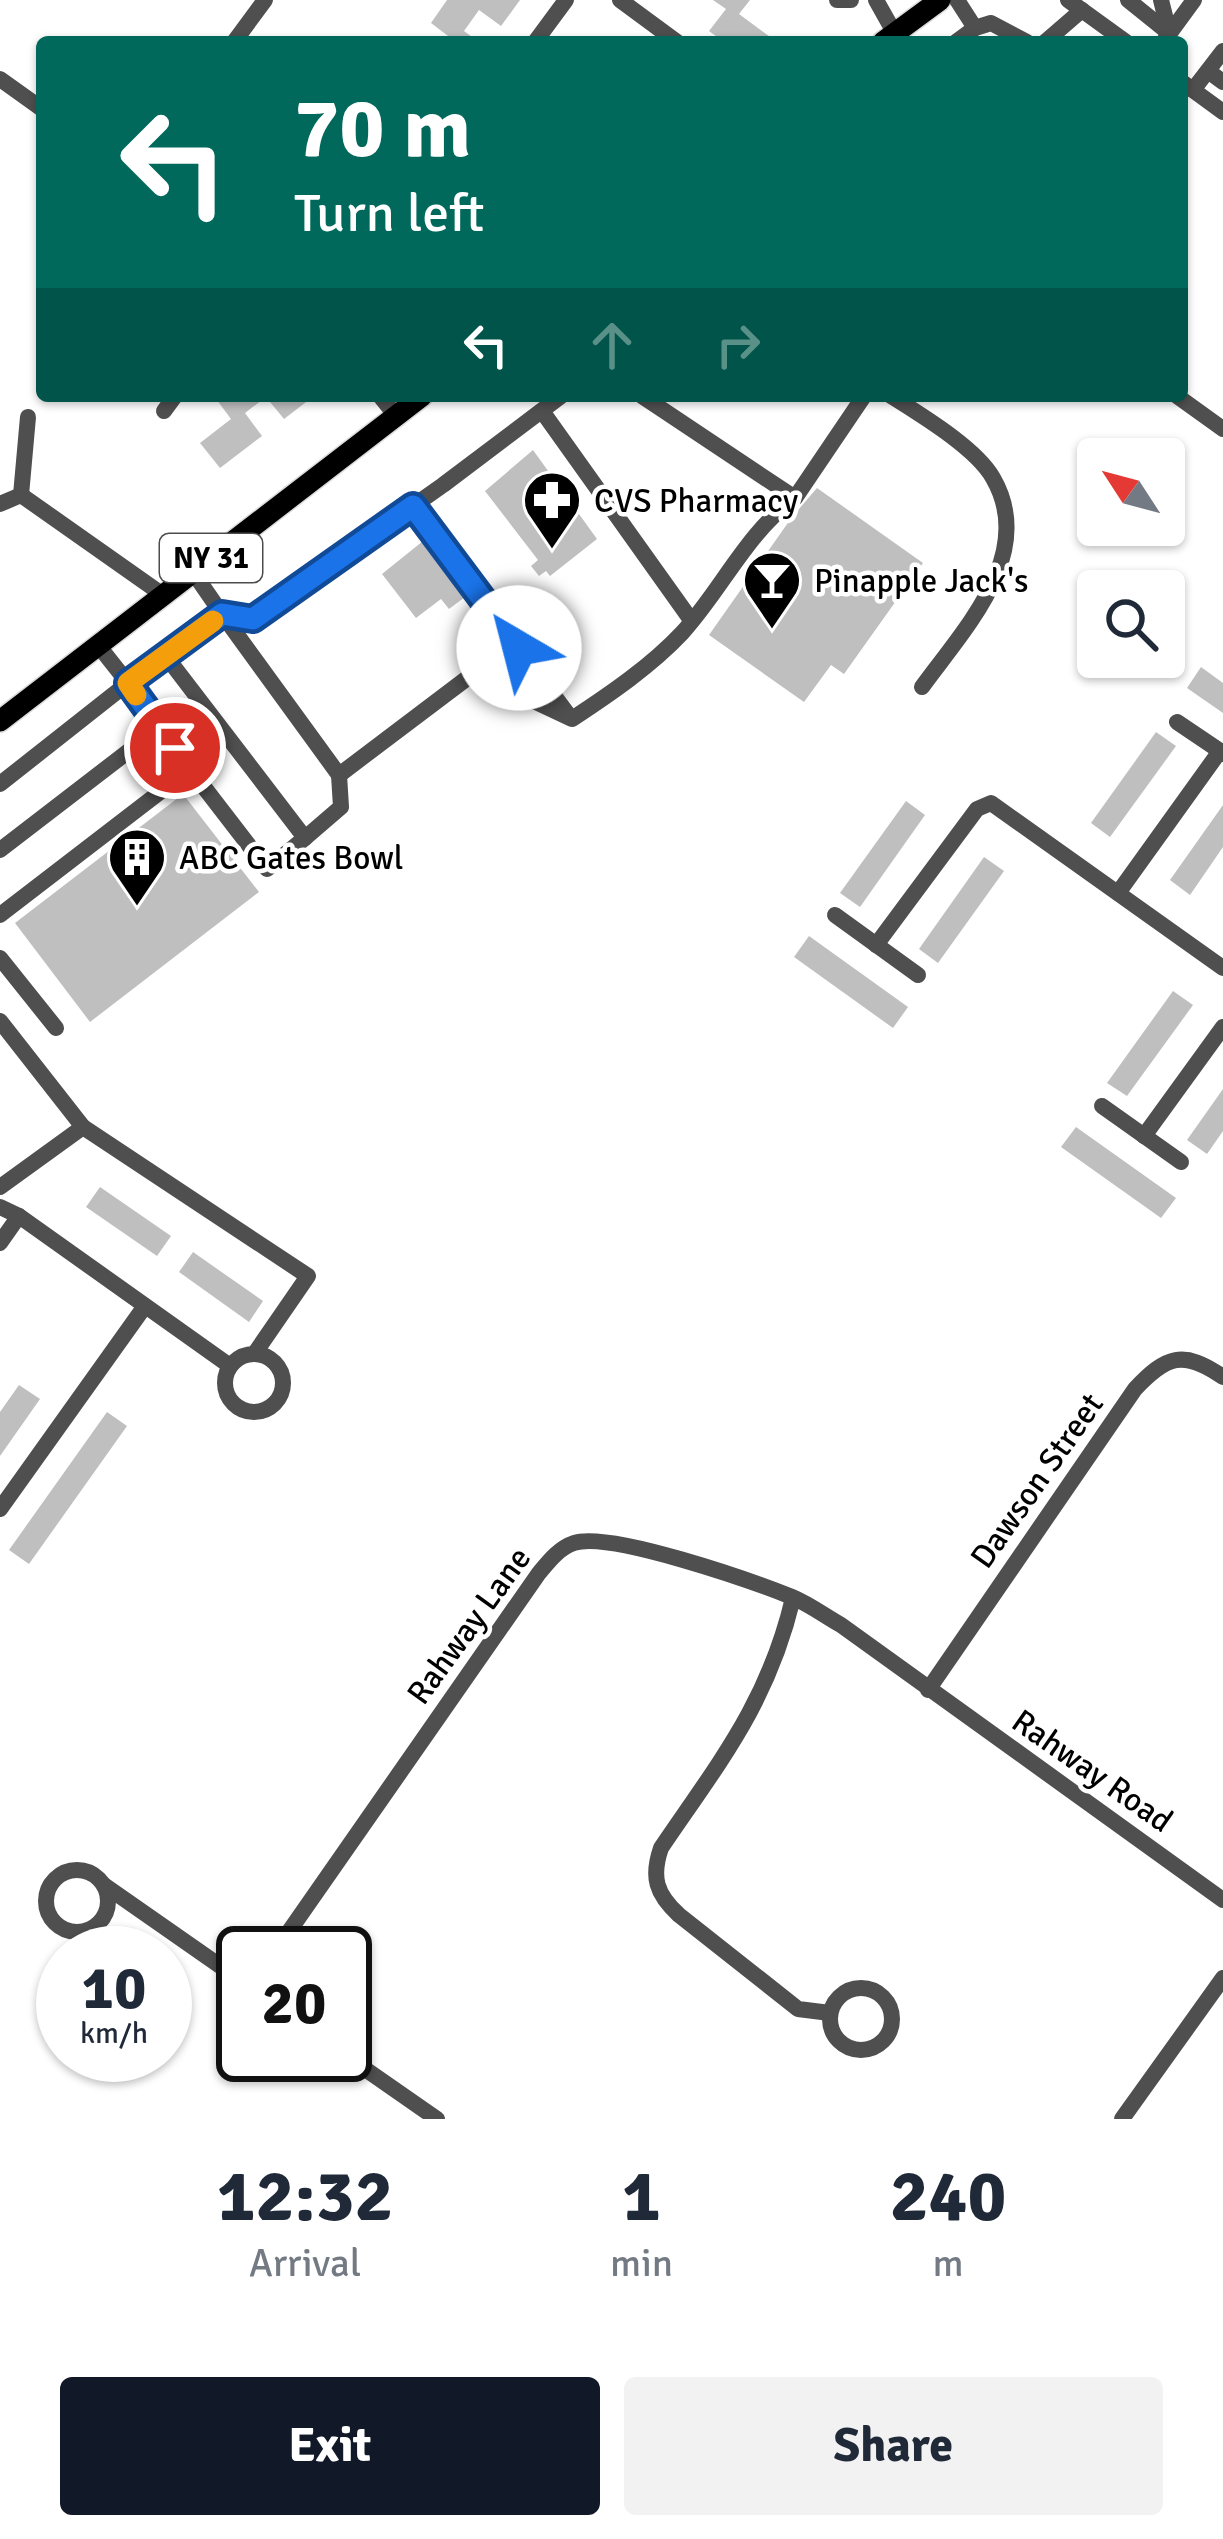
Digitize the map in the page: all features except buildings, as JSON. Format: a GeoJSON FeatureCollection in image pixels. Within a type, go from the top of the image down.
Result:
{"type":"FeatureCollection","features":[{"type":"Feature","properties":{"kind":"main road"},"geometry":{"type":"LineString","coordinates":[[896,36],[940,0]]}},
{"type":"Feature","properties":{"kind":"main road","name":"NY 31"},"geometry":{"type":"LineString","coordinates":[[0,721],[414,402]]}},
{"type":"Feature","properties":{"kind":"street"},"geometry":{"type":"LineString","coordinates":[[238,36],[265,0]]}},
{"type":"Feature","properties":{"kind":"street"},"geometry":{"type":"LineString","coordinates":[[539,36],[566,0]]}},
{"type":"Feature","properties":{"kind":"street"},"geometry":{"type":"LineString","coordinates":[[620,0],[669,36]]}},
{"type":"Feature","properties":{"kind":"street"},"geometry":{"type":"LineString","coordinates":[[837,0],[851,0]]}},
{"type":"Feature","properties":{"kind":"street"},"geometry":{"type":"LineString","coordinates":[[876,0],[891,36]]}},
{"type":"Feature","properties":{"kind":"street"},"geometry":{"type":"LineString","coordinates":[[957,0],[975,28]]}},
{"type":"Feature","properties":{"kind":"street"},"geometry":{"type":"LineString","coordinates":[[1128,0],[1164,36]]}},
{"type":"Feature","properties":{"kind":"street"},"geometry":{"type":"LineString","coordinates":[[1161,0],[1166,36]]}},
{"type":"Feature","properties":{"kind":"street"},"geometry":{"type":"LineString","coordinates":[[1167,36],[1194,0]]}},
{"type":"Feature","properties":{"kind":"street"},"geometry":{"type":"LineString","coordinates":[[1050,36],[1075,5],[1118,36]]}},
{"type":"Feature","properties":{"kind":"street"},"geometry":{"type":"LineString","coordinates":[[964,36],[992,23],[1016,36]]}},
{"type":"Feature","properties":{"kind":"street"},"geometry":{"type":"LineString","coordinates":[[1215,76],[1223,51]]}},
{"type":"Feature","properties":{"kind":"street"},"geometry":{"type":"LineString","coordinates":[[0,79],[36,105]]}},
{"type":"Feature","properties":{"kind":"street"},"geometry":{"type":"LineString","coordinates":[[1188,87],[1223,112]]}},
{"type":"Feature","properties":{"kind":"street"},"geometry":{"type":"LineString","coordinates":[[385,402],[396,416]]}},
{"type":"Feature","properties":{"kind":"street"},"geometry":{"type":"LineString","coordinates":[[0,784],[222,614],[253,619],[553,402]]}},
{"type":"Feature","properties":{"kind":"street"},"geometry":{"type":"LineString","coordinates":[[651,402],[795,498]]}},
{"type":"Feature","properties":{"kind":"street"},"geometry":{"type":"LineString","coordinates":[[572,719],[616,690],[691,620],[772,514],[795,498],[860,402]]}},
{"type":"Feature","properties":{"kind":"street"},"geometry":{"type":"LineString","coordinates":[[900,402],[992,475],[1004,504],[1007,537],[999,572],[922,687]]}},
{"type":"Feature","properties":{"kind":"street"},"geometry":{"type":"LineString","coordinates":[[1185,402],[1223,429]]}},
{"type":"Feature","properties":{"kind":"street"},"geometry":{"type":"LineString","coordinates":[[542,411],[691,620]]}},
{"type":"Feature","properties":{"kind":"street"},"geometry":{"type":"LineString","coordinates":[[21,494],[28,417]]}},
{"type":"Feature","properties":{"kind":"street"},"geometry":{"type":"LineString","coordinates":[[0,504],[21,494]]}},
{"type":"Feature","properties":{"kind":"street"},"geometry":{"type":"LineString","coordinates":[[21,494],[163,595]]}},
{"type":"Feature","properties":{"kind":"street"},"geometry":{"type":"LineString","coordinates":[[413,506],[572,719]]}},
{"type":"Feature","properties":{"kind":"street"},"geometry":{"type":"LineString","coordinates":[[98,645],[267,869],[341,807],[339,775],[193,572]]}},
{"type":"Feature","properties":{"kind":"street"},"geometry":{"type":"LineString","coordinates":[[165,655],[305,838]]}},
{"type":"Feature","properties":{"kind":"street"},"geometry":{"type":"LineString","coordinates":[[339,775],[474,673],[572,719]]}},
{"type":"Feature","properties":{"kind":"street"},"geometry":{"type":"LineString","coordinates":[[1118,893],[1221,753],[1177,722]]}},
{"type":"Feature","properties":{"kind":"street"},"geometry":{"type":"LineString","coordinates":[[0,850],[160,727]]}},
{"type":"Feature","properties":{"kind":"street"},"geometry":{"type":"LineString","coordinates":[[0,915],[190,769]]}},
{"type":"Feature","properties":{"kind":"street"},"geometry":{"type":"LineString","coordinates":[[876,945],[977,808],[991,803],[1223,968]]}},
{"type":"Feature","properties":{"kind":"street"},"geometry":{"type":"LineString","coordinates":[[835,915],[918,975]]}},
{"type":"Feature","properties":{"kind":"street"},"geometry":{"type":"LineString","coordinates":[[0,958],[56,1028]]}},
{"type":"Feature","properties":{"kind":"street"},"geometry":{"type":"LineString","coordinates":[[0,1021],[83,1126],[308,1276],[255,1353],[230,1366],[225,1384],[231,1402],[247,1412],[266,1410],[280,1397],[284,1378],[274,1360],[255,1353]]}},
{"type":"Feature","properties":{"kind":"street"},"geometry":{"type":"LineString","coordinates":[[1144,1136],[1223,1027]]}},
{"type":"Feature","properties":{"kind":"street"},"geometry":{"type":"LineString","coordinates":[[1102,1106],[1181,1162]]}},
{"type":"Feature","properties":{"kind":"street"},"geometry":{"type":"LineString","coordinates":[[0,1187],[83,1126]]}},
{"type":"Feature","properties":{"kind":"street"},"geometry":{"type":"LineString","coordinates":[[0,1208],[19,1216],[230,1366]]}},
{"type":"Feature","properties":{"kind":"street"},"geometry":{"type":"LineString","coordinates":[[0,1243],[19,1216]]}},
{"type":"Feature","properties":{"kind":"street"},"geometry":{"type":"LineString","coordinates":[[0,1509],[145,1306]]}},
{"type":"Feature","properties":{"kind":"street","name":"Dawson Street"},"geometry":{"type":"LineString","coordinates":[[928,1690],[1145,1378],[1177,1358],[1206,1365],[1223,1376]]}},
{"type":"Feature","properties":{"kind":"street","name":"Rahway Lane"},"geometry":{"type":"LineString","coordinates":[[293,1926],[556,1553],[572,1544],[608,1539],[793,1598],[841,1625],[928,1690]]}},
{"type":"Feature","properties":{"kind":"street"},"geometry":{"type":"LineString","coordinates":[[793,1598],[770,1676],[748,1720],[661,1848],[655,1884],[664,1902],[798,2009],[830,2013]]}},
{"type":"Feature","properties":{"kind":"street","name":"Rahway Road"},"geometry":{"type":"LineString","coordinates":[[928,1690],[1223,1900]]}},
{"type":"Feature","properties":{"kind":"street"},"geometry":{"type":"LineString","coordinates":[[104,1885],[216,1963]]}},
{"type":"Feature","properties":{"kind":"street"},"geometry":{"type":"LineString","coordinates":[[1122,2119],[1223,1978]]}},
{"type":"Feature","properties":{"kind":"street"},"geometry":{"type":"LineString","coordinates":[[372,2074],[437,2119]]}},
{"type":"Feature","properties":{"kind":"slow traffic"},"geometry":{"type":"LineString","coordinates":[[136,695],[128,683],[213,621]]}},
{"type":"Feature","properties":{"kind":"place","name":"CVS Pharmacy"},"geometry":{"type":"Point","coordinates":[552,551]}},
{"type":"Feature","properties":{"kind":"place","name":"Pinapple Jack's"},"geometry":{"type":"Point","coordinates":[772,631]}},
{"type":"Feature","properties":{"kind":"place","name":"ABC Gates Bowl"},"geometry":{"type":"Point","coordinates":[137,908]}},
{"type":"Feature","properties":{"kind":"route"},"geometry":{"type":"LineString","coordinates":[[175,748],[128,683],[222,614],[253,619],[413,506],[519,648]]}}]}
